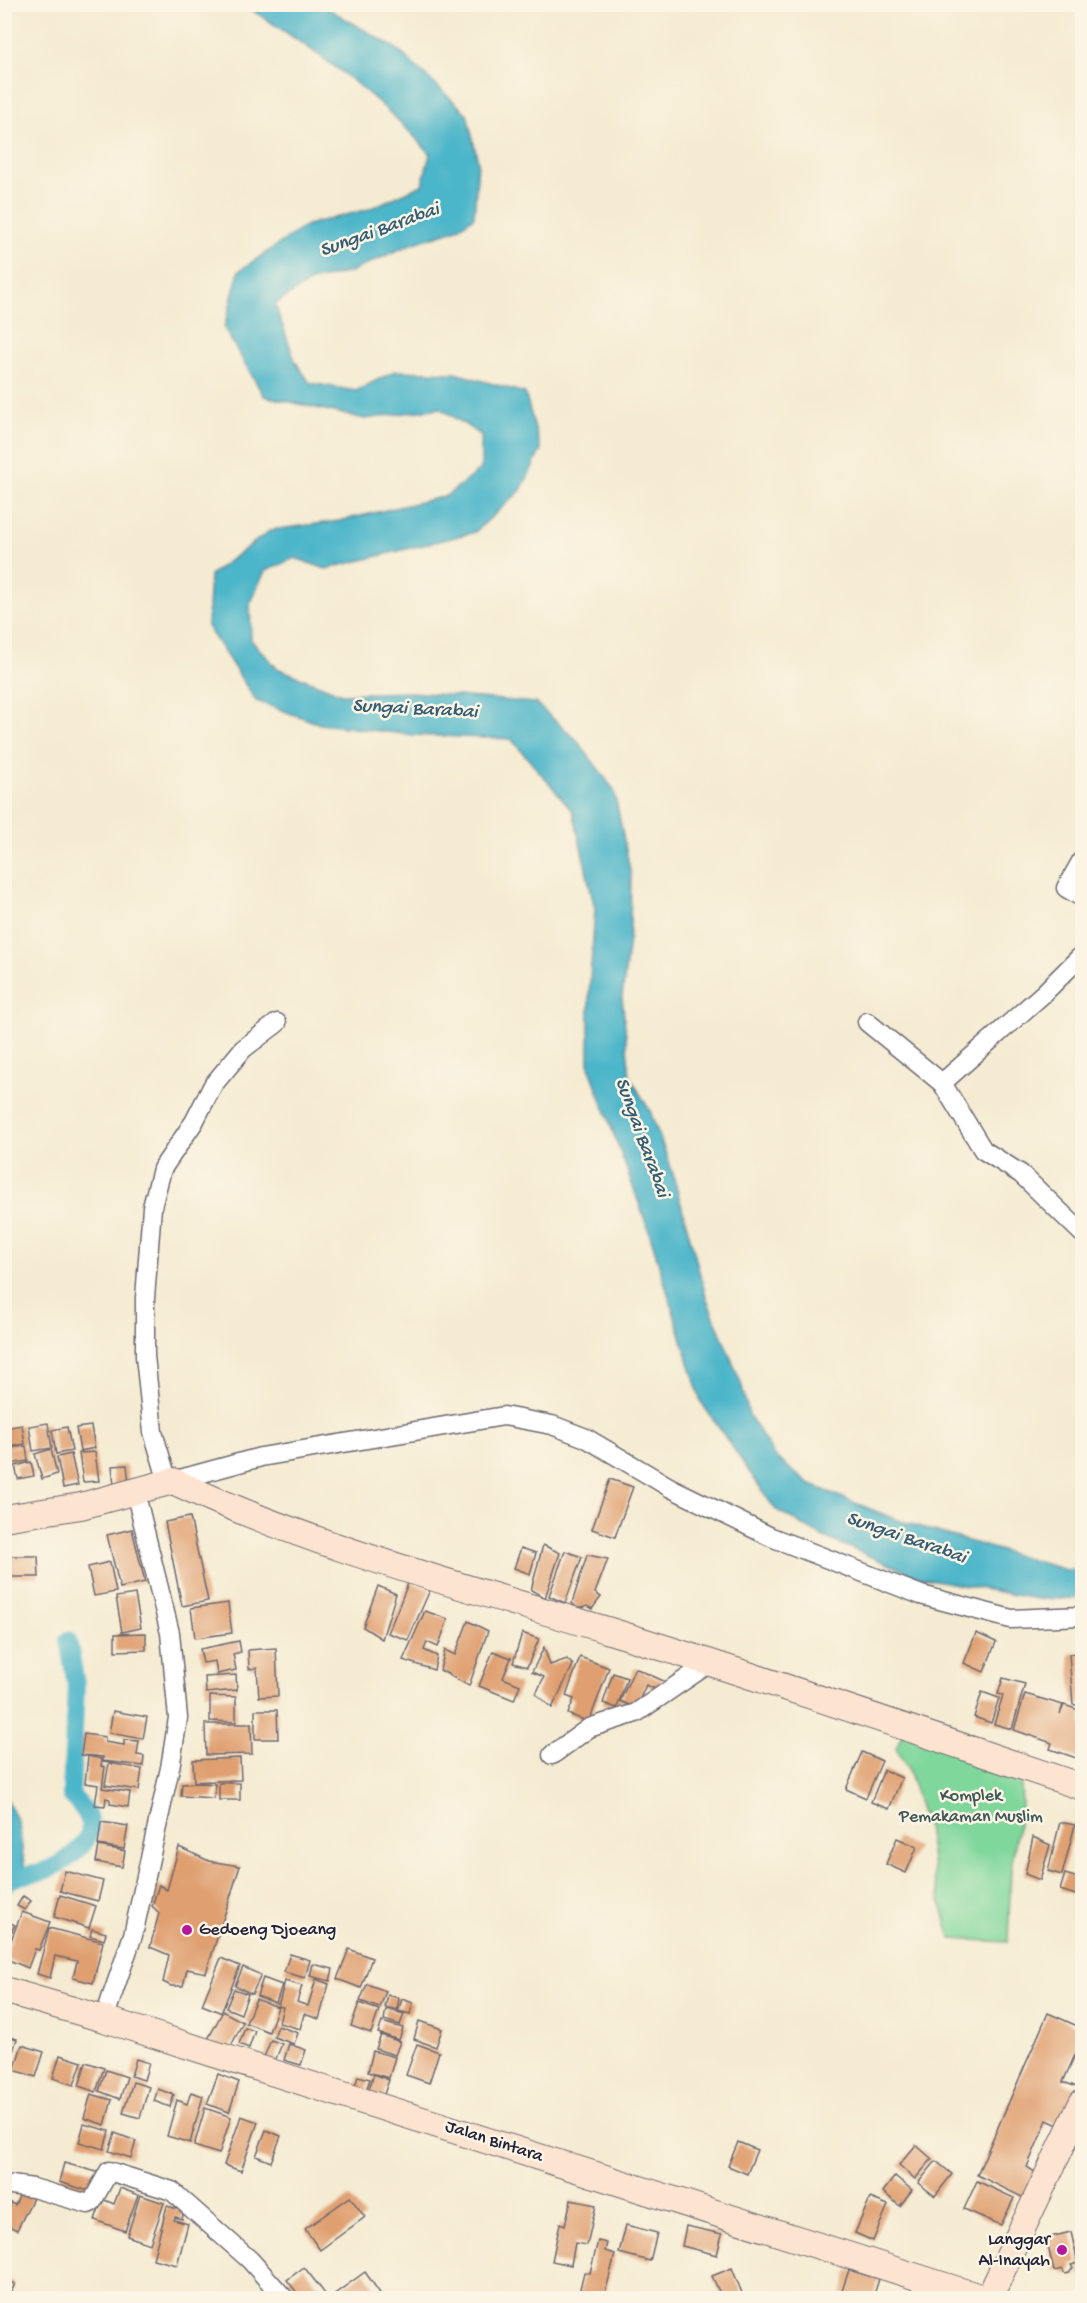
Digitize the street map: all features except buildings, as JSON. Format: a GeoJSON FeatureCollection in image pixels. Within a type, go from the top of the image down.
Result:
{"type":"FeatureCollection","features":[{"type":"Feature","properties":{"kind":"street"},"geometry":{"type":"LineString","coordinates":[[1083,860],[1066,888],[1083,897]]}},
{"type":"Feature","properties":{"kind":"street"},"geometry":{"type":"LineString","coordinates":[[942,1083],[1043,994],[1083,955]]}},
{"type":"Feature","properties":{"kind":"street"},"geometry":{"type":"LineString","coordinates":[[867,1022],[942,1083],[983,1150],[1021,1174],[1083,1233]]}},
{"type":"Feature","properties":{"kind":"street"},"geometry":{"type":"LineString","coordinates":[[277,1023],[243,1049],[213,1085],[194,1122],[162,1169],[152,1207],[145,1298],[145,1356],[153,1432],[170,1482],[304,1537],[711,1662],[1083,1787]]}},
{"type":"Feature","properties":{"kind":"street"},"geometry":{"type":"LineString","coordinates":[[4,1518],[81,1506],[261,1457],[504,1416],[552,1425],[586,1438],[671,1488],[771,1537],[921,1595],[1011,1619],[1083,1616]]}},
{"type":"Feature","properties":{"kind":"street"},"geometry":{"type":"LineString","coordinates":[[104,2019],[133,1935],[168,1779],[178,1718],[170,1633],[135,1491]]}},
{"type":"Feature","properties":{"kind":"street"},"geometry":{"type":"LineString","coordinates":[[552,1755],[588,1728],[636,1713],[711,1662]]}},
{"type":"Feature","properties":{"kind":"street","name":"Jalan Bintara"},"geometry":{"type":"LineString","coordinates":[[4,1990],[104,2019],[983,2298]]}},
{"type":"Feature","properties":{"kind":"street"},"geometry":{"type":"LineString","coordinates":[[989,2298],[1083,2103]]}},
{"type":"Feature","properties":{"kind":"street"},"geometry":{"type":"LineString","coordinates":[[4,2184],[33,2187],[88,2204],[92,2202],[109,2171],[172,2191],[250,2260],[284,2298]]}},
{"type":"Feature","properties":{"kind":"green space","name":"Komplek Pemakaman Muslim"},"geometry":{"type":"Polygon","coordinates":[[[904,1731],[1020,1769],[1022,1804],[1011,1867],[1008,1942],[951,1939],[935,1882],[928,1832],[908,1769],[896,1748],[904,1731]]]}},
{"type":"Feature","properties":{"kind":"water","name":"Sungai Barabai"},"geometry":{"type":"Polygon","coordinates":[[[244,5],[322,5],[397,49],[467,114],[478,162],[474,217],[455,230],[411,244],[350,272],[311,281],[275,304],[295,361],[310,383],[356,391],[395,371],[455,373],[525,393],[541,450],[521,490],[475,532],[326,569],[295,558],[265,571],[250,603],[251,640],[277,668],[342,694],[412,692],[535,703],[576,739],[614,790],[631,875],[630,931],[622,997],[630,1077],[650,1111],[672,1171],[707,1300],[741,1383],[749,1415],[774,1456],[809,1484],[897,1520],[1066,1570],[1082,1568],[1082,1598],[1037,1599],[919,1577],[822,1536],[775,1509],[701,1402],[648,1228],[589,1066],[589,995],[595,909],[573,811],[511,739],[413,735],[320,724],[256,701],[207,626],[210,575],[271,530],[339,521],[446,496],[481,469],[481,435],[440,408],[365,419],[264,396],[224,328],[239,271],[307,225],[369,209],[422,185],[430,154],[366,91],[319,55],[244,5]]]}},
{"type":"Feature","properties":{"kind":"water"},"geometry":{"type":"Polygon","coordinates":[[[4,1793],[19,1824],[25,1872],[5,1894],[4,1793]]]}},
{"type":"Feature","properties":{"kind":"waterway"},"geometry":{"type":"LineString","coordinates":[[4,1885],[18,1877],[44,1871],[58,1864],[80,1848],[89,1834],[90,1822],[84,1810],[71,1795],[76,1684],[68,1640]]}},
{"type":"Feature","properties":{"kind":"place","name":"Gedoeng Djoeang"},"geometry":{"type":"Point","coordinates":[187,1930]}},
{"type":"Feature","properties":{"kind":"place","name":"Langgar Al-Inayah"},"geometry":{"type":"Point","coordinates":[1062,2250]}}]}
